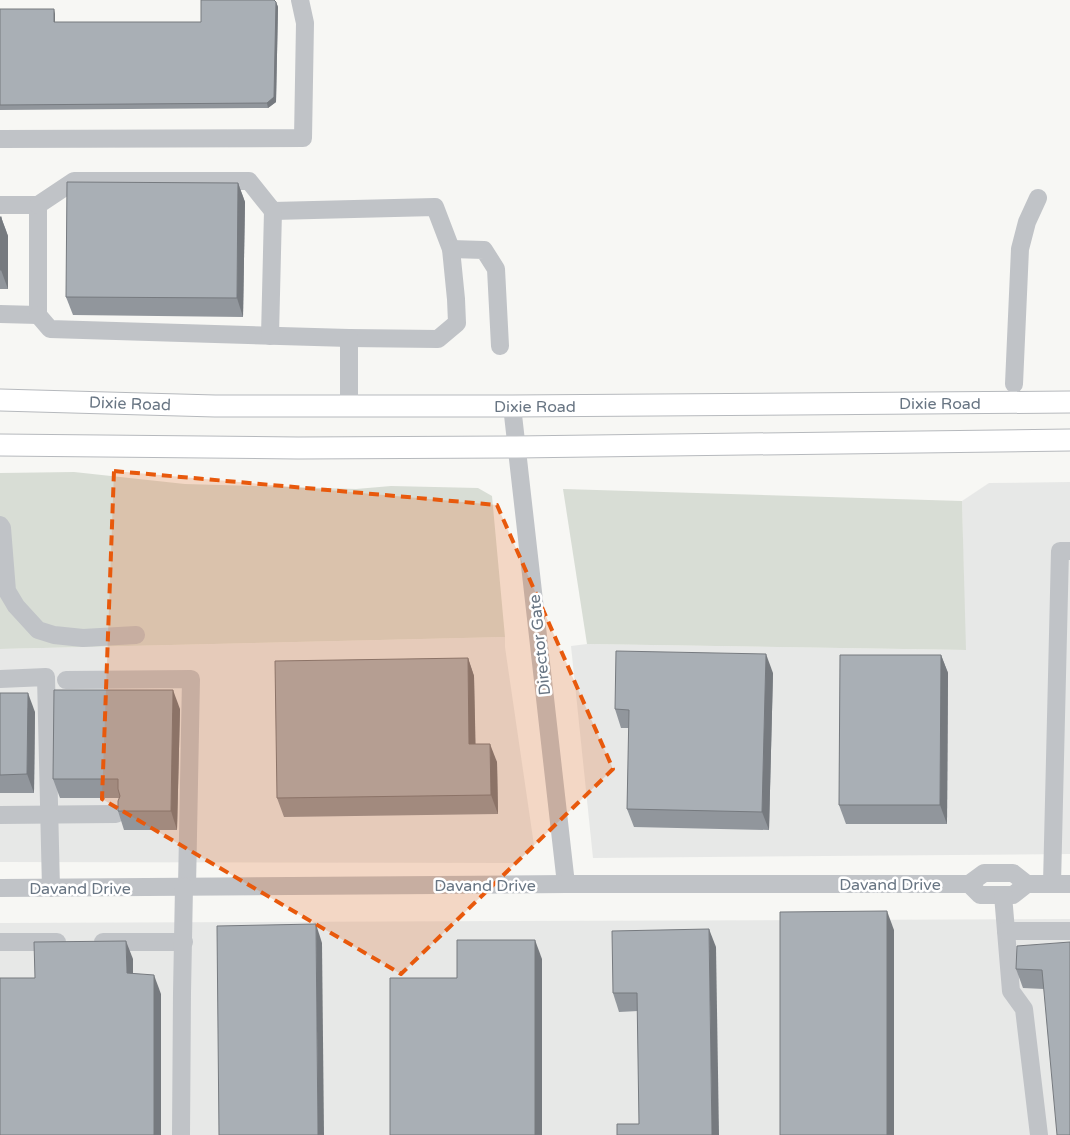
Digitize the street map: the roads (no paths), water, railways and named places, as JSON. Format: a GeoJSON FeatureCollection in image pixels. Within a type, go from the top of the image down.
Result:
{"type":"FeatureCollection","features":[{"type":"Feature","properties":{"kind":"main road","name":"Dixie Road"},"geometry":{"type":"LineString","coordinates":[[0,400],[215,406],[1070,402]]}},
{"type":"Feature","properties":{"kind":"main road"},"geometry":{"type":"LineString","coordinates":[[0,445],[298,448],[516,447],[1070,440]]}},
{"type":"Feature","properties":{"kind":"street"},"geometry":{"type":"LineString","coordinates":[[0,139],[303,138],[305,23],[300,0]]}},
{"type":"Feature","properties":{"kind":"street"},"geometry":{"type":"LineString","coordinates":[[0,205],[38,205],[74,180],[249,181],[273,211],[270,336]]}},
{"type":"Feature","properties":{"kind":"street"},"geometry":{"type":"LineString","coordinates":[[1014,384],[1020,249],[1027,222],[1038,198]]}},
{"type":"Feature","properties":{"kind":"street"},"geometry":{"type":"LineString","coordinates":[[38,205],[38,315],[50,329],[438,339],[457,323],[450,249],[435,207],[273,211]]}},
{"type":"Feature","properties":{"kind":"street"},"geometry":{"type":"LineString","coordinates":[[450,249],[484,250],[496,269],[500,346]]}},
{"type":"Feature","properties":{"kind":"street"},"geometry":{"type":"LineString","coordinates":[[0,314],[38,315]]}},
{"type":"Feature","properties":{"kind":"street"},"geometry":{"type":"LineString","coordinates":[[349,338],[349,406]]}},
{"type":"Feature","properties":{"kind":"street","name":"Director Gate"},"geometry":{"type":"LineString","coordinates":[[512,406],[566,884]]}},
{"type":"Feature","properties":{"kind":"street"},"geometry":{"type":"LineString","coordinates":[[0,525],[2,528],[7,591],[16,606],[38,630],[54,635],[83,638],[136,635]]}},
{"type":"Feature","properties":{"kind":"street"},"geometry":{"type":"LineString","coordinates":[[1052,884],[1063,695],[1060,551],[1070,551]]}},
{"type":"Feature","properties":{"kind":"street"},"geometry":{"type":"LineString","coordinates":[[0,679],[46,677],[51,888]]}},
{"type":"Feature","properties":{"kind":"street"},"geometry":{"type":"LineString","coordinates":[[66,680],[191,679],[182,993],[181,1135]]}},
{"type":"Feature","properties":{"kind":"street"},"geometry":{"type":"LineString","coordinates":[[0,815],[116,814]]}},
{"type":"Feature","properties":{"kind":"street","name":"Davand Drive"},"geometry":{"type":"LineString","coordinates":[[0,888],[566,884],[969,884],[984,873],[1013,873],[1027,884]]}},
{"type":"Feature","properties":{"kind":"street","name":"Davand Drive"},"geometry":{"type":"LineString","coordinates":[[969,884],[980,895],[1013,894],[1027,884],[1070,884]]}},
{"type":"Feature","properties":{"kind":"street"},"geometry":{"type":"LineString","coordinates":[[1003,894],[1012,991],[1024,1009],[1039,1135]]}},
{"type":"Feature","properties":{"kind":"street"},"geometry":{"type":"LineString","coordinates":[[1006,931],[1070,931]]}},
{"type":"Feature","properties":{"kind":"street"},"geometry":{"type":"LineString","coordinates":[[0,942],[184,942]]}}]}
